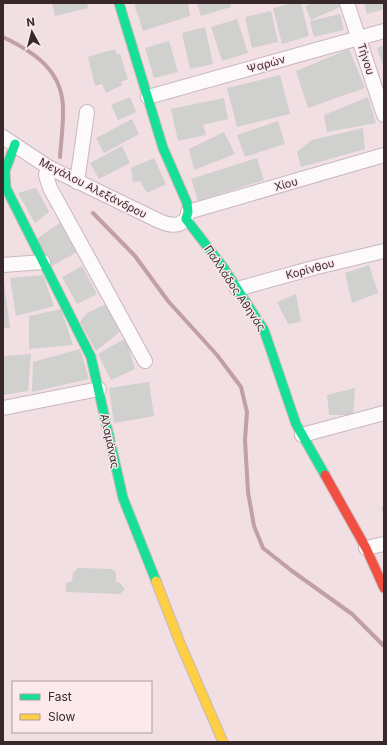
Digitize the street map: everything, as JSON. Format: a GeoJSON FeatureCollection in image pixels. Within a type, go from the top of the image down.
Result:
{"type":"FeatureCollection","features":[{"type":"Feature","properties":{"kind":"street","name":"Παλλάδος Αθηνάς"},"geometry":{"type":"LineString","coordinates":[[119,3],[164,148],[185,198],[187,216],[264,330],[290,408],[302,435],[366,548],[384,588]]}},
{"type":"Feature","properties":{"kind":"street","name":"Τήνου"},"geometry":{"type":"LineString","coordinates":[[347,3],[384,115]]}},
{"type":"Feature","properties":{"kind":"street","name":"Ψαρών"},"geometry":{"type":"LineString","coordinates":[[148,96],[384,31]]}},
{"type":"Feature","properties":{"kind":"street"},"geometry":{"type":"LineString","coordinates":[[77,182],[87,112]]}},
{"type":"Feature","properties":{"kind":"street","name":"Μεγάλου Αλεξάνδρου"},"geometry":{"type":"LineString","coordinates":[[9,141],[48,167],[164,224],[175,225],[187,216]]}},
{"type":"Feature","properties":{"kind":"street","name":"Αλαμάνας"},"geometry":{"type":"LineString","coordinates":[[9,141],[4,182],[92,357],[100,389],[116,471],[124,498],[180,643],[224,742]]}},
{"type":"Feature","properties":{"kind":"street","name":"Χίου"},"geometry":{"type":"LineString","coordinates":[[187,216],[384,155]]}},
{"type":"Feature","properties":{"kind":"street"},"geometry":{"type":"LineString","coordinates":[[48,167],[46,175],[50,188],[145,361]]}},
{"type":"Feature","properties":{"kind":"street","name":"Κορίνθου"},"geometry":{"type":"LineString","coordinates":[[237,289],[317,267],[384,251]]}},
{"type":"Feature","properties":{"kind":"street"},"geometry":{"type":"LineString","coordinates":[[3,265],[43,262]]}},
{"type":"Feature","properties":{"kind":"street"},"geometry":{"type":"LineString","coordinates":[[3,408],[100,389]]}},
{"type":"Feature","properties":{"kind":"street"},"geometry":{"type":"LineString","coordinates":[[302,435],[384,413]]}},
{"type":"Feature","properties":{"kind":"street"},"geometry":{"type":"LineString","coordinates":[[366,548],[384,544]]}},
{"type":"Feature","properties":{"kind":"building"},"geometry":{"type":"Polygon","coordinates":[[[52,3],[87,3],[88,8],[55,16],[52,3]]]}},
{"type":"Feature","properties":{"kind":"building"},"geometry":{"type":"Polygon","coordinates":[[[134,3],[188,3],[190,16],[143,31],[134,3]]]}},
{"type":"Feature","properties":{"kind":"building"},"geometry":{"type":"Polygon","coordinates":[[[197,3],[231,3],[231,7],[201,16],[197,3]]]}},
{"type":"Feature","properties":{"kind":"building"},"geometry":{"type":"Polygon","coordinates":[[[293,3],[301,3],[309,36],[282,44],[273,8],[293,3]]]}},
{"type":"Feature","properties":{"kind":"building"},"geometry":{"type":"Polygon","coordinates":[[[312,3],[338,3],[340,7],[311,20],[305,6],[312,3]]]}},
{"type":"Feature","properties":{"kind":"building"},"geometry":{"type":"Polygon","coordinates":[[[364,3],[384,3],[384,9],[367,14],[364,3]]]}},
{"type":"Feature","properties":{"kind":"building"},"geometry":{"type":"Polygon","coordinates":[[[271,11],[278,42],[252,48],[245,17],[271,11]]]}},
{"type":"Feature","properties":{"kind":"building"},"geometry":{"type":"Polygon","coordinates":[[[340,14],[344,30],[314,37],[310,21],[340,14]]]}},
{"type":"Feature","properties":{"kind":"building"},"geometry":{"type":"Polygon","coordinates":[[[237,19],[248,53],[222,61],[211,27],[237,19]]]}},
{"type":"Feature","properties":{"kind":"building"},"geometry":{"type":"Polygon","coordinates":[[[205,27],[213,64],[190,69],[182,33],[205,27]]]}},
{"type":"Feature","properties":{"kind":"building"},"geometry":{"type":"Polygon","coordinates":[[[169,41],[178,72],[154,78],[145,48],[169,41]]]}},
{"type":"Feature","properties":{"kind":"building"},"geometry":{"type":"Polygon","coordinates":[[[384,45],[384,69],[377,48],[384,45]]]}},
{"type":"Feature","properties":{"kind":"building"},"geometry":{"type":"Polygon","coordinates":[[[115,49],[117,54],[120,54],[128,79],[121,82],[122,85],[106,93],[102,84],[95,86],[88,57],[115,49]]]}},
{"type":"Feature","properties":{"kind":"building"},"geometry":{"type":"Polygon","coordinates":[[[349,49],[365,88],[308,108],[296,71],[349,49]]]}},
{"type":"Feature","properties":{"kind":"building"},"geometry":{"type":"Polygon","coordinates":[[[280,75],[290,114],[237,127],[227,88],[280,75]]]}},
{"type":"Feature","properties":{"kind":"building"},"geometry":{"type":"Polygon","coordinates":[[[130,97],[136,112],[118,120],[111,105],[130,97]]]}},
{"type":"Feature","properties":{"kind":"building"},"geometry":{"type":"Polygon","coordinates":[[[368,97],[376,123],[327,132],[324,115],[368,97]]]}},
{"type":"Feature","properties":{"kind":"building"},"geometry":{"type":"Polygon","coordinates":[[[224,98],[228,119],[203,125],[206,135],[178,141],[171,109],[224,98]]]}},
{"type":"Feature","properties":{"kind":"building"},"geometry":{"type":"Polygon","coordinates":[[[132,119],[139,134],[104,153],[96,138],[132,119]]]}},
{"type":"Feature","properties":{"kind":"building"},"geometry":{"type":"Polygon","coordinates":[[[278,121],[285,144],[245,157],[237,135],[278,121]]]}},
{"type":"Feature","properties":{"kind":"building"},"geometry":{"type":"Polygon","coordinates":[[[363,128],[365,149],[301,167],[297,152],[312,140],[363,128]]]}},
{"type":"Feature","properties":{"kind":"building"},"geometry":{"type":"Polygon","coordinates":[[[224,132],[235,154],[194,170],[189,149],[224,132]]]}},
{"type":"Feature","properties":{"kind":"building"},"geometry":{"type":"Polygon","coordinates":[[[122,146],[130,163],[99,179],[90,163],[122,146]]]}},
{"type":"Feature","properties":{"kind":"building"},"geometry":{"type":"Polygon","coordinates":[[[154,158],[166,184],[147,193],[140,181],[133,182],[131,168],[154,158]]]}},
{"type":"Feature","properties":{"kind":"building"},"geometry":{"type":"Polygon","coordinates":[[[257,158],[264,180],[198,201],[191,179],[257,158]]]}},
{"type":"Feature","properties":{"kind":"building"},"geometry":{"type":"Polygon","coordinates":[[[36,188],[49,212],[35,223],[18,193],[36,188]]]}},
{"type":"Feature","properties":{"kind":"building"},"geometry":{"type":"Polygon","coordinates":[[[61,222],[77,252],[52,266],[35,240],[61,222]]]}},
{"type":"Feature","properties":{"kind":"building"},"geometry":{"type":"Polygon","coordinates":[[[369,265],[378,293],[352,303],[345,273],[369,265]]]}},
{"type":"Feature","properties":{"kind":"building"},"geometry":{"type":"Polygon","coordinates":[[[82,266],[97,294],[77,304],[62,277],[82,266]]]}},
{"type":"Feature","properties":{"kind":"building"},"geometry":{"type":"Polygon","coordinates":[[[43,275],[54,306],[16,316],[10,278],[43,275]]]}},
{"type":"Feature","properties":{"kind":"building"},"geometry":{"type":"Polygon","coordinates":[[[4,282],[10,328],[3,328],[4,282]]]}},
{"type":"Feature","properties":{"kind":"building"},"geometry":{"type":"Polygon","coordinates":[[[296,294],[301,322],[288,324],[277,302],[296,294]]]}},
{"type":"Feature","properties":{"kind":"building"},"geometry":{"type":"Polygon","coordinates":[[[106,304],[122,330],[96,351],[80,322],[87,313],[106,304]]]}},
{"type":"Feature","properties":{"kind":"building"},"geometry":{"type":"Polygon","coordinates":[[[61,309],[73,345],[29,349],[29,316],[61,309]]]}},
{"type":"Feature","properties":{"kind":"building"},"geometry":{"type":"Polygon","coordinates":[[[126,338],[135,369],[111,380],[98,354],[126,338]]]}},
{"type":"Feature","properties":{"kind":"building"},"geometry":{"type":"Polygon","coordinates":[[[80,349],[89,379],[32,392],[33,362],[80,349]]]}},
{"type":"Feature","properties":{"kind":"building"},"geometry":{"type":"Polygon","coordinates":[[[31,354],[28,391],[3,395],[3,356],[31,354]]]}},
{"type":"Feature","properties":{"kind":"building"},"geometry":{"type":"Polygon","coordinates":[[[149,382],[154,416],[114,423],[109,388],[149,382]]]}},
{"type":"Feature","properties":{"kind":"building"},"geometry":{"type":"Polygon","coordinates":[[[355,388],[353,415],[329,415],[327,395],[355,388]]]}},
{"type":"Feature","properties":{"kind":"building"},"geometry":{"type":"Polygon","coordinates":[[[381,507],[384,507],[384,517],[381,507]]]}},
{"type":"Feature","properties":{"kind":"building"},"geometry":{"type":"Polygon","coordinates":[[[78,568],[112,569],[116,573],[116,582],[119,582],[125,589],[120,594],[66,592],[66,583],[72,581],[73,573],[78,568]]]}},
{"type":"Feature","properties":{"kind":"waterway"},"geometry":{"type":"LineString","coordinates":[[3,37],[37,57],[54,75],[59,86],[62,99],[63,114],[60,157]]}},
{"type":"Feature","properties":{"kind":"waterway"},"geometry":{"type":"LineString","coordinates":[[93,213],[135,256],[168,301],[217,355],[241,387],[247,412],[245,440],[248,492],[254,526],[263,548],[292,571],[352,614],[384,646]]}},
{"type":"Feature","properties":{"kind":"traffic: fast"},"geometry":{"type":"LineString","coordinates":[[119,3],[163,148],[187,203],[188,212],[186,219],[223,267],[264,330],[296,424],[325,475]]}},
{"type":"Feature","properties":{"kind":"traffic: fast"},"geometry":{"type":"LineString","coordinates":[[15,144],[5,171],[6,188],[91,357],[123,498],[156,581]]}},
{"type":"Feature","properties":{"kind":"traffic: slow"},"geometry":{"type":"LineString","coordinates":[[156,581],[180,643],[223,742]]}},
{"type":"Feature","properties":{"kind":"traffic: jam"},"geometry":{"type":"LineString","coordinates":[[325,475],[366,548],[384,588]]}}]}
